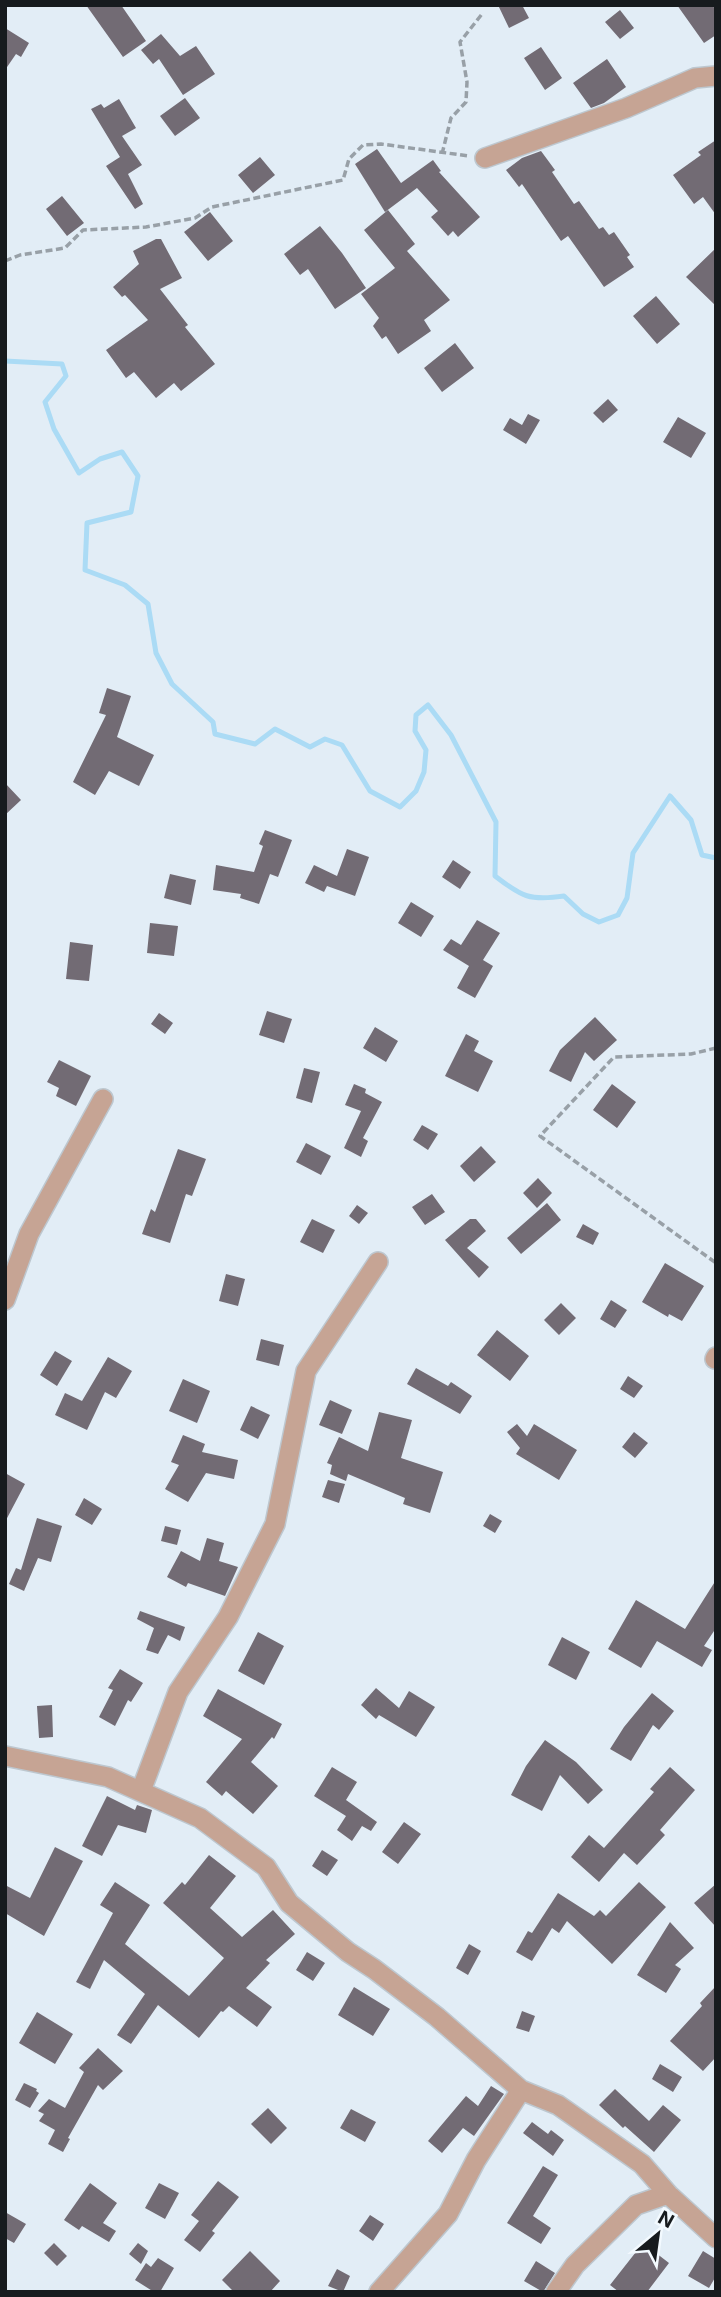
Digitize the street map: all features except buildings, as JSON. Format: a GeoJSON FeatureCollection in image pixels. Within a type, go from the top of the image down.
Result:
{"type":"FeatureCollection","features":[{"type":"Feature","properties":{"kind":"street"},"geometry":{"type":"LineString","coordinates":[[485,158],[626,108],[695,78],[716,76]]}},
{"type":"Feature","properties":{"kind":"street"},"geometry":{"type":"LineString","coordinates":[[5,1300],[29,1234],[103,1099]]}},
{"type":"Feature","properties":{"kind":"street"},"geometry":{"type":"LineString","coordinates":[[141,1791],[178,1692],[228,1617],[275,1524],[306,1371],[378,1262]]}},
{"type":"Feature","properties":{"kind":"street"},"geometry":{"type":"LineString","coordinates":[[5,1756],[108,1777],[200,1818],[266,1867],[289,1903],[348,1952],[436,2017],[521,2090],[558,2105],[642,2164],[668,2194],[716,2238]]}},
{"type":"Feature","properties":{"kind":"street"},"geometry":{"type":"LineString","coordinates":[[379,2292],[448,2214],[476,2160],[521,2090]]}},
{"type":"Feature","properties":{"kind":"street"},"geometry":{"type":"LineString","coordinates":[[556,2292],[575,2265],[636,2205],[668,2194]]}},
{"type":"Feature","properties":{"kind":"path"},"geometry":{"type":"LineString","coordinates":[[442,154],[451,118],[466,102],[467,82],[460,43],[482,14]]}},
{"type":"Feature","properties":{"kind":"path"},"geometry":{"type":"LineString","coordinates":[[5,261],[20,255],[65,248],[83,230],[146,227],[195,218],[212,207],[343,180],[349,159],[363,145],[381,144],[485,158]]}},
{"type":"Feature","properties":{"kind":"path"},"geometry":{"type":"LineString","coordinates":[[716,1048],[691,1054],[614,1057],[540,1136],[716,1263]]}},
{"type":"Feature","properties":{"kind":"waterway"},"geometry":{"type":"LineString","coordinates":[[5,361],[62,364],[66,376],[45,402],[54,429],[79,473],[100,459],[122,452],[138,476],[131,512],[87,523],[85,570],[125,585],[148,604],[156,653],[172,684],[213,722],[215,734],[255,744],[275,729],[310,747],[325,739],[342,745],[370,791],[400,807],[416,791],[424,772],[426,750],[415,731],[416,715],[428,705],[451,735],[496,822],[495,876],[527,896],[564,896],[583,914],[599,922],[618,915],[627,898],[633,853],[670,796],[691,820],[702,855],[716,858]]}}]}
